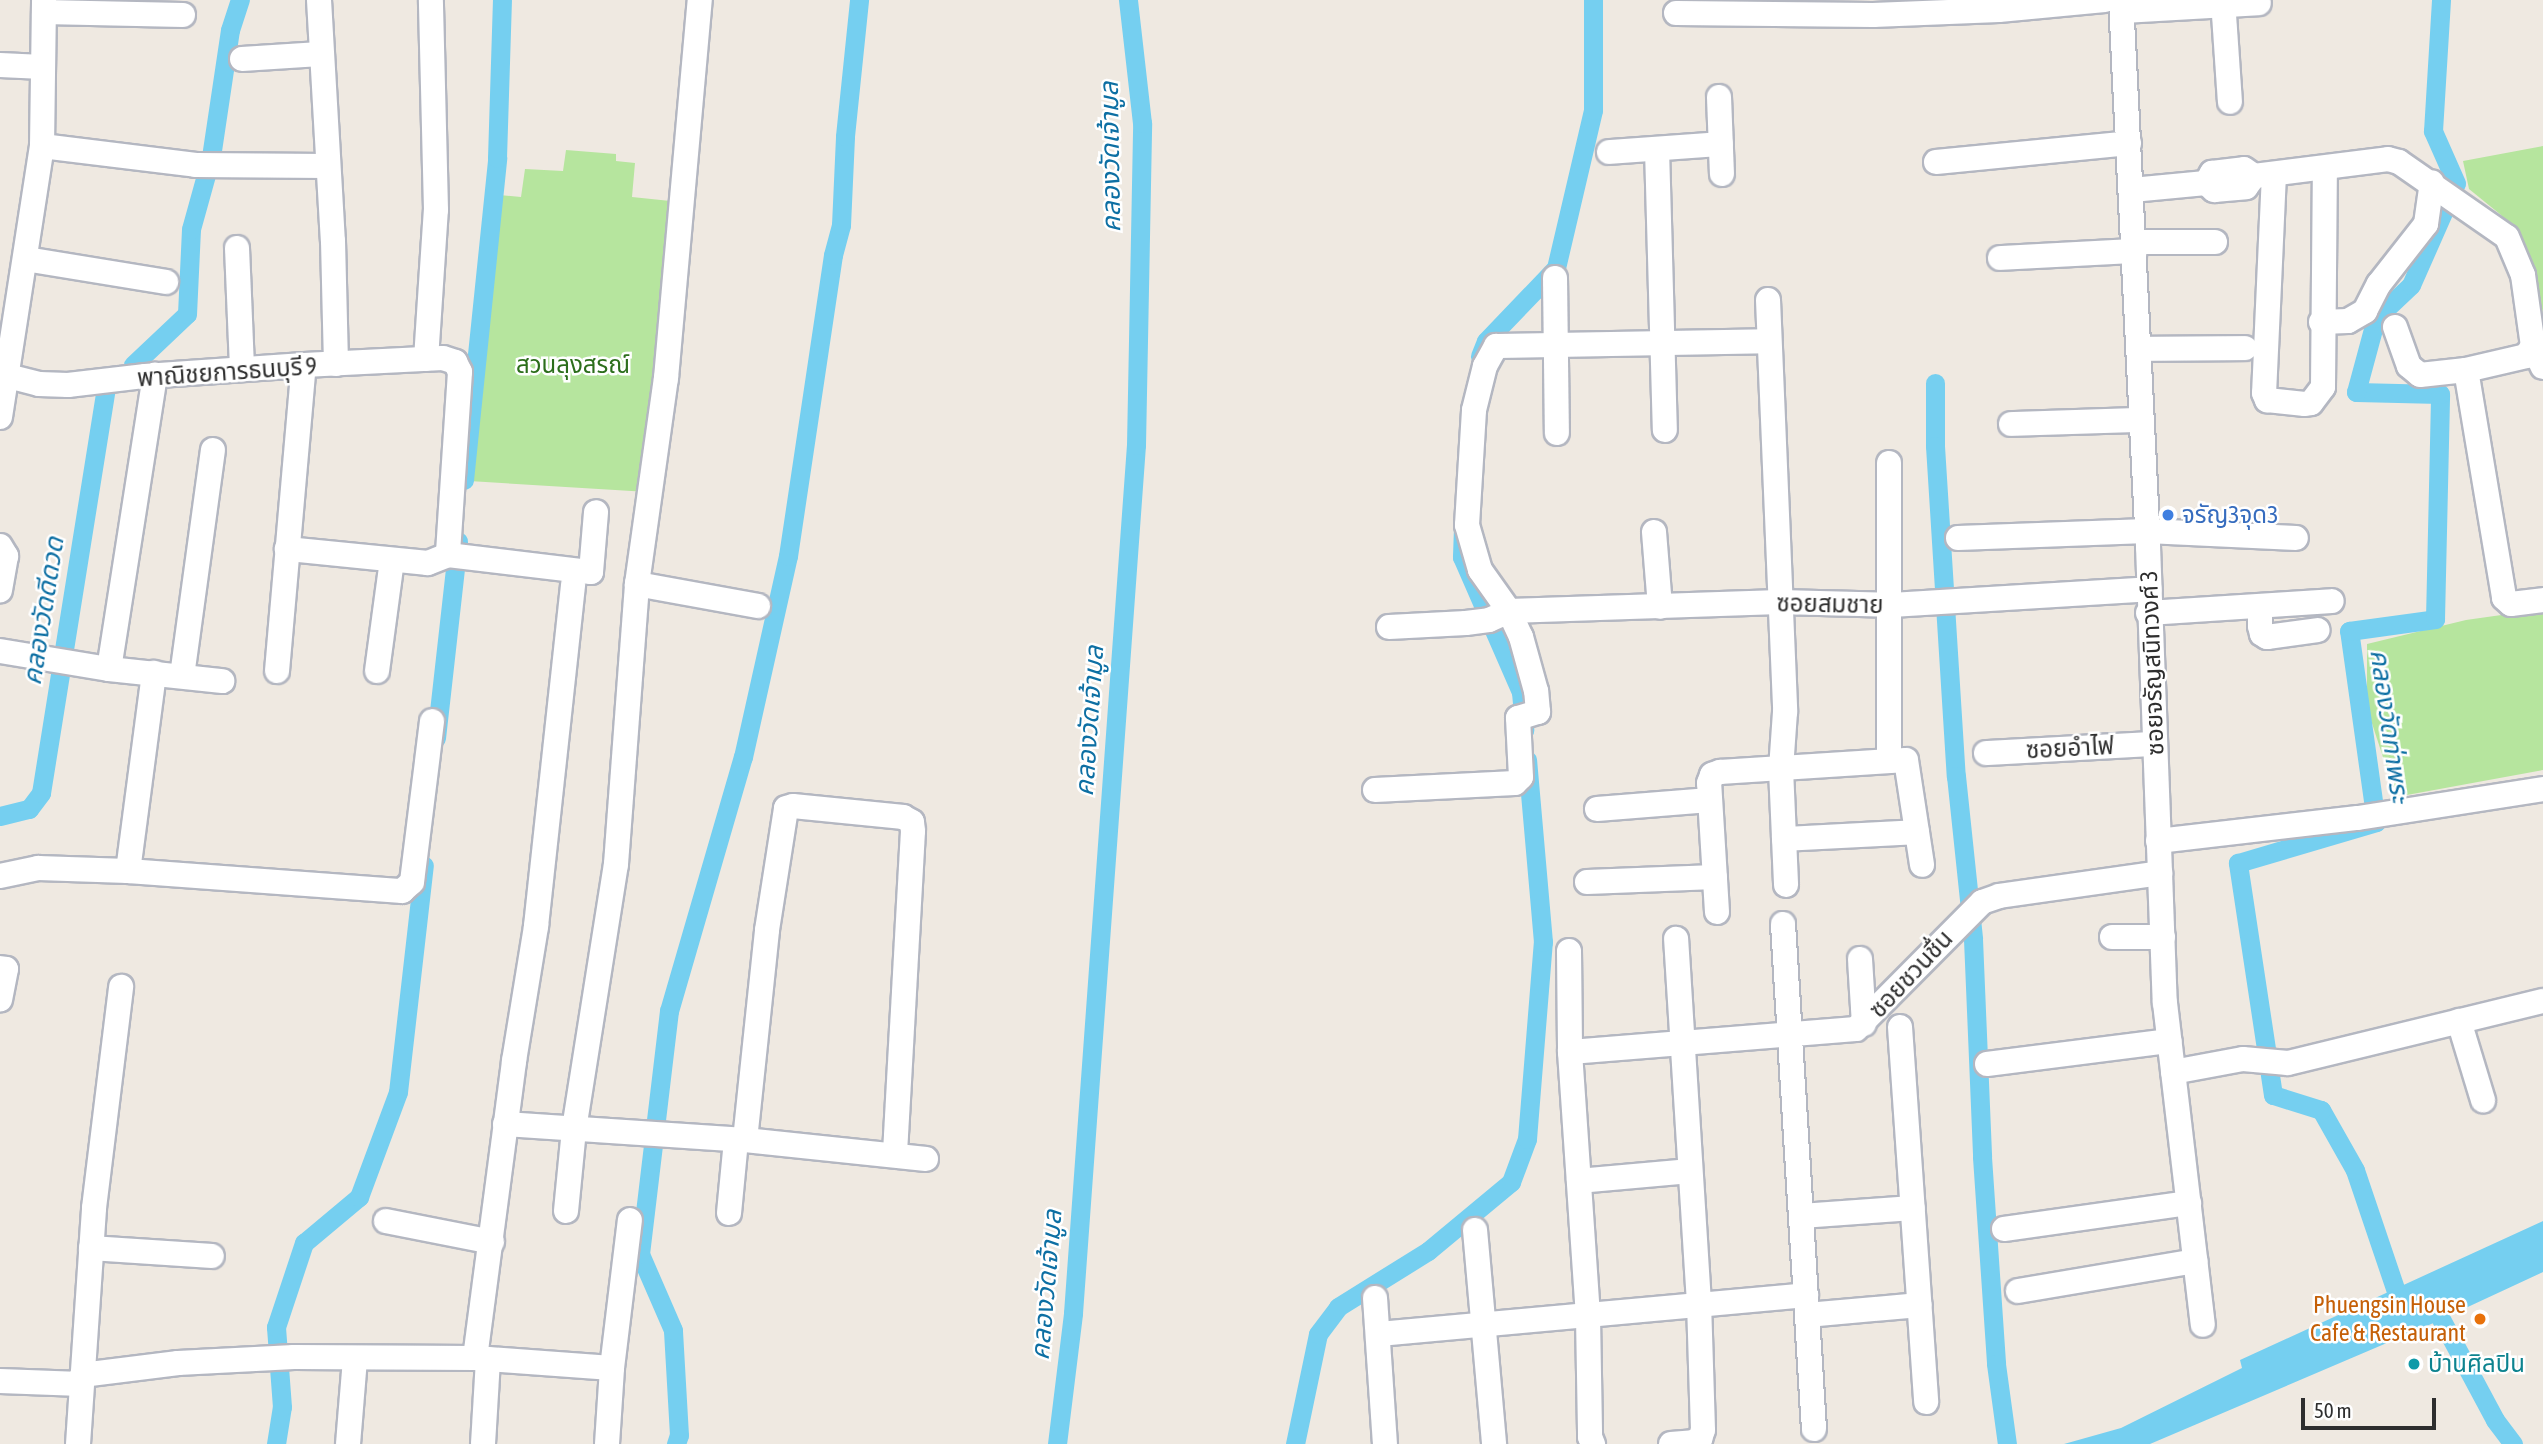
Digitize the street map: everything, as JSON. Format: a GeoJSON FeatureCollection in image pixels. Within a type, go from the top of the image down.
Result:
{"type":"FeatureCollection","features":[{"type":"Feature","properties":{"kind":"street"},"geometry":{"type":"LineString","coordinates":[[319,0],[320,54],[333,241],[336,364]]}},
{"type":"Feature","properties":{"kind":"street"},"geometry":{"type":"LineString","coordinates":[[426,359],[436,198],[431,0]]}},
{"type":"Feature","properties":{"kind":"street"},"geometry":{"type":"LineString","coordinates":[[566,1211],[574,1129],[614,878],[637,584],[666,378],[700,0]]}},
{"type":"Feature","properties":{"kind":"street"},"geometry":{"type":"LineString","coordinates":[[2223,3],[2230,102]]}},
{"type":"Feature","properties":{"kind":"street"},"geometry":{"type":"LineString","coordinates":[[1676,13],[1873,15],[2116,4],[2259,3]]}},
{"type":"Feature","properties":{"kind":"street","name":"ซอยจรัญสนิทวงศ์ 3"},"geometry":{"type":"LineString","coordinates":[[2116,4],[2132,190],[2163,937],[2170,1041],[2203,1325]]}},
{"type":"Feature","properties":{"kind":"street"},"geometry":{"type":"LineString","coordinates":[[0,416],[4,374],[26,259],[42,146],[44,6],[183,15]]}},
{"type":"Feature","properties":{"kind":"street"},"geometry":{"type":"LineString","coordinates":[[242,59],[320,54]]}},
{"type":"Feature","properties":{"kind":"street"},"geometry":{"type":"LineString","coordinates":[[0,65],[43,67]]}},
{"type":"Feature","properties":{"kind":"street"},"geometry":{"type":"LineString","coordinates":[[1719,97],[1722,174]]}},
{"type":"Feature","properties":{"kind":"street"},"geometry":{"type":"LineString","coordinates":[[1936,162],[2129,143]]}},
{"type":"Feature","properties":{"kind":"street"},"geometry":{"type":"LineString","coordinates":[[1609,152],[1721,144]]}},
{"type":"Feature","properties":{"kind":"street"},"geometry":{"type":"LineString","coordinates":[[42,146],[208,166],[327,166]]}},
{"type":"Feature","properties":{"kind":"street"},"geometry":{"type":"LineString","coordinates":[[1657,149],[1665,430]]}},
{"type":"Feature","properties":{"kind":"street"},"geometry":{"type":"LineString","coordinates":[[2132,190],[2206,183],[2214,190],[2246,187],[2264,175],[2388,159],[2399,162],[2437,185],[2507,237],[2523,275],[2538,357],[2526,356],[2466,370],[2420,375],[2414,372],[2395,327]]}},
{"type":"Feature","properties":{"kind":"street"},"geometry":{"type":"LineString","coordinates":[[2264,175],[2264,393],[2267,400],[2305,404],[2311,403],[2323,387],[2321,322],[2325,169]]}},
{"type":"Feature","properties":{"kind":"street"},"geometry":{"type":"LineString","coordinates":[[2321,322],[2348,321],[2365,311],[2379,284],[2426,224],[2437,185]]}},
{"type":"Feature","properties":{"kind":"street"},"geometry":{"type":"LineString","coordinates":[[2000,258],[2216,242]]}},
{"type":"Feature","properties":{"kind":"street"},"geometry":{"type":"LineString","coordinates":[[237,248],[242,369]]}},
{"type":"Feature","properties":{"kind":"street"},"geometry":{"type":"LineString","coordinates":[[26,259],[166,282]]}},
{"type":"Feature","properties":{"kind":"street"},"geometry":{"type":"LineString","coordinates":[[1555,278],[1557,433]]}},
{"type":"Feature","properties":{"kind":"street"},"geometry":{"type":"LineString","coordinates":[[1768,300],[1784,712],[1781,769],[1786,885]]}},
{"type":"Feature","properties":{"kind":"street"},"geometry":{"type":"LineString","coordinates":[[1375,790],[1514,783],[1521,777],[1518,718],[1540,709],[1521,637],[1501,615],[1471,547],[1467,525],[1474,410],[1485,366],[1496,346],[1769,341]]}},
{"type":"Feature","properties":{"kind":"street"},"geometry":{"type":"LineString","coordinates":[[2138,349],[2245,348]]}},
{"type":"Feature","properties":{"kind":"street","name":"พาณิชยการธนบุรี 9"},"geometry":{"type":"LineString","coordinates":[[4,374],[39,384],[68,385],[304,365],[443,358],[455,362],[460,372],[456,555]]}},
{"type":"Feature","properties":{"kind":"street"},"geometry":{"type":"LineString","coordinates":[[278,671],[304,365]]}},
{"type":"Feature","properties":{"kind":"street"},"geometry":{"type":"LineString","coordinates":[[2466,370],[2504,598],[2511,604],[2543,600]]}},
{"type":"Feature","properties":{"kind":"street"},"geometry":{"type":"LineString","coordinates":[[109,669],[155,376]]}},
{"type":"Feature","properties":{"kind":"street"},"geometry":{"type":"LineString","coordinates":[[2011,424],[2140,420]]}},
{"type":"Feature","properties":{"kind":"street"},"geometry":{"type":"LineString","coordinates":[[183,676],[213,450]]}},
{"type":"Feature","properties":{"kind":"street"},"geometry":{"type":"LineString","coordinates":[[1889,463],[1889,761]]}},
{"type":"Feature","properties":{"kind":"street"},"geometry":{"type":"LineString","coordinates":[[287,549],[428,563],[456,555],[591,572],[596,512]]}},
{"type":"Feature","properties":{"kind":"street"},"geometry":{"type":"LineString","coordinates":[[1958,538],[2147,531],[2296,538]]}},
{"type":"Feature","properties":{"kind":"street"},"geometry":{"type":"LineString","coordinates":[[1654,532],[1660,607]]}},
{"type":"Feature","properties":{"kind":"street"},"geometry":{"type":"LineString","coordinates":[[0,546],[6,556],[0,590]]}},
{"type":"Feature","properties":{"kind":"street"},"geometry":{"type":"LineString","coordinates":[[377,671],[392,559]]}},
{"type":"Feature","properties":{"kind":"street"},"geometry":{"type":"LineString","coordinates":[[483,1444],[482,1358],[492,1242],[505,1124],[537,926],[573,584]]}},
{"type":"Feature","properties":{"kind":"street"},"geometry":{"type":"LineString","coordinates":[[637,584],[758,606]]}},
{"type":"Feature","properties":{"kind":"street","name":"ซอยสมชาย"},"geometry":{"type":"LineString","coordinates":[[1389,627],[1466,623],[1501,615],[1780,602],[1891,605],[2149,601],[2260,606],[2332,601]]}},
{"type":"Feature","properties":{"kind":"street"},"geometry":{"type":"LineString","coordinates":[[2260,606],[2262,634],[2267,636],[2318,630]]}},
{"type":"Feature","properties":{"kind":"street"},"geometry":{"type":"LineString","coordinates":[[0,651],[109,669],[222,681]]}},
{"type":"Feature","properties":{"kind":"street"},"geometry":{"type":"LineString","coordinates":[[128,871],[154,673]]}},
{"type":"Feature","properties":{"kind":"street"},"geometry":{"type":"LineString","coordinates":[[0,876],[38,868],[128,871],[402,891],[412,882],[432,721]]}},
{"type":"Feature","properties":{"kind":"street","name":"ซอยอำไฟ"},"geometry":{"type":"LineString","coordinates":[[1986,753],[2153,744]]}},
{"type":"Feature","properties":{"kind":"street"},"geometry":{"type":"LineString","coordinates":[[1717,912],[1710,800],[1712,775],[1906,760],[1922,865]]}},
{"type":"Feature","properties":{"kind":"street"},"geometry":{"type":"LineString","coordinates":[[2158,841],[2358,818],[2543,789]]}},
{"type":"Feature","properties":{"kind":"street"},"geometry":{"type":"LineString","coordinates":[[1597,809],[1710,800]]}},
{"type":"Feature","properties":{"kind":"street"},"geometry":{"type":"LineString","coordinates":[[729,1213],[786,808],[793,806],[903,817],[912,822],[895,1156]]}},
{"type":"Feature","properties":{"kind":"street"},"geometry":{"type":"LineString","coordinates":[[1784,839],[1917,832]]}},
{"type":"Feature","properties":{"kind":"street","name":"ซอยชวนชื่น"},"geometry":{"type":"LineString","coordinates":[[1570,1052],[1845,1031],[1864,1024],[1982,902],[1998,896],[2160,873]]}},
{"type":"Feature","properties":{"kind":"street"},"geometry":{"type":"LineString","coordinates":[[1587,882],[1715,877]]}},
{"type":"Feature","properties":{"kind":"street"},"geometry":{"type":"LineString","coordinates":[[1783,924],[1814,1429]]}},
{"type":"Feature","properties":{"kind":"street"},"geometry":{"type":"LineString","coordinates":[[2112,937],[2163,937]]}},
{"type":"Feature","properties":{"kind":"street"},"geometry":{"type":"LineString","coordinates":[[1671,1444],[1700,1439],[1703,1430],[1699,1303],[1680,1043],[1676,939]]}},
{"type":"Feature","properties":{"kind":"street"},"geometry":{"type":"LineString","coordinates":[[1569,951],[1570,1052],[1588,1317],[1590,1437],[1593,1444]]}},
{"type":"Feature","properties":{"kind":"street"},"geometry":{"type":"LineString","coordinates":[[1860,959],[1864,1024]]}},
{"type":"Feature","properties":{"kind":"street"},"geometry":{"type":"LineString","coordinates":[[0,968],[6,969],[0,999]]}},
{"type":"Feature","properties":{"kind":"street"},"geometry":{"type":"LineString","coordinates":[[78,1444],[91,1248],[121,987]]}},
{"type":"Feature","properties":{"kind":"street"},"geometry":{"type":"LineString","coordinates":[[2174,1072],[2243,1059],[2272,1062],[2543,1001]]}},
{"type":"Feature","properties":{"kind":"street"},"geometry":{"type":"LineString","coordinates":[[2459,1021],[2483,1100]]}},
{"type":"Feature","properties":{"kind":"street"},"geometry":{"type":"LineString","coordinates":[[1900,1027],[1926,1402]]}},
{"type":"Feature","properties":{"kind":"street"},"geometry":{"type":"LineString","coordinates":[[1987,1064],[2170,1041]]}},
{"type":"Feature","properties":{"kind":"street"},"geometry":{"type":"LineString","coordinates":[[505,1124],[740,1140],[926,1159]]}},
{"type":"Feature","properties":{"kind":"street"},"geometry":{"type":"LineString","coordinates":[[1579,1181],[1690,1171]]}},
{"type":"Feature","properties":{"kind":"street"},"geometry":{"type":"LineString","coordinates":[[2004,1228],[2189,1203]]}},
{"type":"Feature","properties":{"kind":"street"},"geometry":{"type":"LineString","coordinates":[[1801,1216],[1913,1208]]}},
{"type":"Feature","properties":{"kind":"street"},"geometry":{"type":"LineString","coordinates":[[386,1220],[492,1242]]}},
{"type":"Feature","properties":{"kind":"street"},"geometry":{"type":"LineString","coordinates":[[607,1444],[612,1368],[630,1220]]}},
{"type":"Feature","properties":{"kind":"street"},"geometry":{"type":"LineString","coordinates":[[1475,1230],[1494,1444]]}},
{"type":"Feature","properties":{"kind":"street"},"geometry":{"type":"LineString","coordinates":[[91,1248],[212,1256]]}},
{"type":"Feature","properties":{"kind":"street"},"geometry":{"type":"LineString","coordinates":[[2018,1291],[2195,1262]]}},
{"type":"Feature","properties":{"kind":"street"},"geometry":{"type":"LineString","coordinates":[[1375,1298],[1385,1444]]}},
{"type":"Feature","properties":{"kind":"street"},"geometry":{"type":"LineString","coordinates":[[1379,1334],[1588,1317],[1699,1303],[1920,1305]]}},
{"type":"Feature","properties":{"kind":"street"},"geometry":{"type":"LineString","coordinates":[[0,1381],[81,1379],[121,1368],[294,1357],[482,1358],[612,1368]]}},
{"type":"Feature","properties":{"kind":"street"},"geometry":{"type":"LineString","coordinates":[[348,1444],[355,1358]]}},
{"type":"Feature","properties":{"kind":"green space"},"geometry":{"type":"Polygon","coordinates":[[[2543,146],[2543,313],[2534,275],[2501,215],[2469,189],[2463,161],[2543,146]]]}},
{"type":"Feature","properties":{"kind":"green space","name":"สวนลุงสรณ์"},"geometry":{"type":"Polygon","coordinates":[[[566,150],[616,154],[616,161],[635,163],[632,197],[680,202],[648,492],[469,481],[499,195],[521,197],[525,169],[563,171],[566,150]]]}},
{"type":"Feature","properties":{"kind":"green space"},"geometry":{"type":"Polygon","coordinates":[[[2543,609],[2543,770],[2396,797],[2367,708],[2367,644],[2466,620],[2543,609]]]}},
{"type":"Feature","properties":{"kind":"water"},"geometry":{"type":"Polygon","coordinates":[[[2543,1221],[2543,1272],[2429,1325],[2150,1444],[2064,1444],[2121,1428],[2242,1368],[2240,1360],[2543,1221]]]}},
{"type":"Feature","properties":{"kind":"waterway","name":"คลองวัดดีดวด"},"geometry":{"type":"LineString","coordinates":[[133,365],[187,314],[191,229],[211,157],[230,30],[240,0]]}},
{"type":"Feature","properties":{"kind":"waterway"},"geometry":{"type":"LineString","coordinates":[[464,480],[497,158],[502,0]]}},
{"type":"Feature","properties":{"kind":"waterway"},"geometry":{"type":"LineString","coordinates":[[676,1444],[679,1435],[673,1330],[640,1254],[669,1011],[743,757],[788,556],[833,255],[841,225],[845,136],[859,0]]}},
{"type":"Feature","properties":{"kind":"waterway","name":"คลองวัดเจ้ามูล"},"geometry":{"type":"LineString","coordinates":[[1057,1444],[1073,1313],[1136,445],[1142,123],[1128,0]]}},
{"type":"Feature","properties":{"kind":"waterway"},"geometry":{"type":"LineString","coordinates":[[1480,356],[1486,341],[1556,268],[1593,110],[1593,0]]}},
{"type":"Feature","properties":{"kind":"waterway","name":"คลองวัดท่าพระ"},"geometry":{"type":"LineString","coordinates":[[2403,1312],[2355,1170],[2321,1110],[2273,1095],[2238,863],[2376,822],[2349,631],[2435,619],[2440,394],[2356,392],[2376,318],[2411,285],[2456,183],[2433,131],[2441,0]]}},
{"type":"Feature","properties":{"kind":"waterway"},"geometry":{"type":"LineString","coordinates":[[1935,383],[1935,446],[1956,776],[1973,939],[1982,1157],[1996,1364],[2007,1444]]}},
{"type":"Feature","properties":{"kind":"waterway","name":"คลองวัดดีดวด"},"geometry":{"type":"LineString","coordinates":[[0,816],[29,809],[41,793],[106,389]]}},
{"type":"Feature","properties":{"kind":"waterway"},"geometry":{"type":"LineString","coordinates":[[1463,527],[1462,557],[1521,692],[1524,730]]}},
{"type":"Feature","properties":{"kind":"waterway"},"geometry":{"type":"LineString","coordinates":[[436,738],[458,541]]}},
{"type":"Feature","properties":{"kind":"waterway"},"geometry":{"type":"LineString","coordinates":[[1295,1444],[1318,1334],[1338,1307],[1428,1251],[1511,1182],[1527,1139],[1543,942],[1527,760]]}},
{"type":"Feature","properties":{"kind":"waterway"},"geometry":{"type":"LineString","coordinates":[[276,1444],[282,1407],[276,1327],[304,1243],[359,1197],[398,1092],[424,865]]}},
{"type":"Feature","properties":{"kind":"waterway"},"geometry":{"type":"LineString","coordinates":[[2434,1306],[2495,1420],[2513,1444]]}},
{"type":"Feature","properties":{"kind":"place","name":"จรัญ3จุด3"},"geometry":{"type":"Point","coordinates":[2168,515]}},
{"type":"Feature","properties":{"kind":"place","name":"Phuengsin House Cafe & Restaurant"},"geometry":{"type":"Point","coordinates":[2480,1319]}},
{"type":"Feature","properties":{"kind":"place","name":"บ้านศิลปิน"},"geometry":{"type":"Point","coordinates":[2414,1364]}}]}
